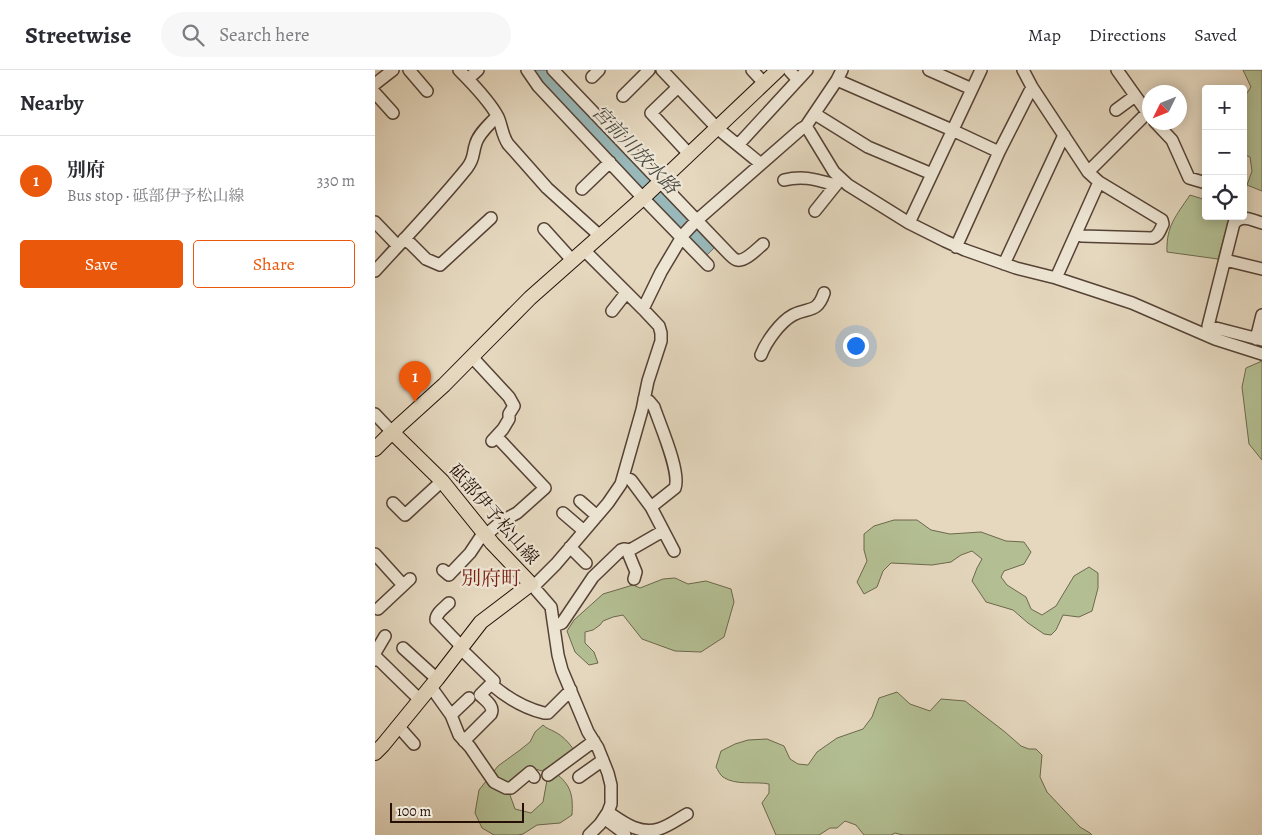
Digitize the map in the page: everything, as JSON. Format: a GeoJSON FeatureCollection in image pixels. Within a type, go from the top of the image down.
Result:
{"type":"FeatureCollection","features":[{"type":"Feature","properties":{"kind":"main road"},"geometry":{"type":"LineString","coordinates":[[375,449],[444,385],[530,298],[658,184],[778,70]]}},
{"type":"Feature","properties":{"kind":"main road","name":"砥部伊予松山線"},"geometry":{"type":"LineString","coordinates":[[375,753],[434,683],[481,622],[532,585],[492,543],[442,481],[392,432]]}},
{"type":"Feature","properties":{"kind":"street"},"geometry":{"type":"LineString","coordinates":[[375,84],[393,70]]}},
{"type":"Feature","properties":{"kind":"street"},"geometry":{"type":"LineString","coordinates":[[409,70],[427,91]]}},
{"type":"Feature","properties":{"kind":"street"},"geometry":{"type":"LineString","coordinates":[[459,70],[497,116],[508,144],[547,188],[600,236]]}},
{"type":"Feature","properties":{"kind":"street"},"geometry":{"type":"LineString","coordinates":[[468,79],[478,70]]}},
{"type":"Feature","properties":{"kind":"street"},"geometry":{"type":"LineString","coordinates":[[527,70],[538,86],[708,263],[721,249]]}},
{"type":"Feature","properties":{"kind":"street"},"geometry":{"type":"LineString","coordinates":[[553,70],[586,108],[721,249],[736,260],[741,260],[763,244]]}},
{"type":"Feature","properties":{"kind":"street"},"geometry":{"type":"LineString","coordinates":[[623,96],[649,70]]}},
{"type":"Feature","properties":{"kind":"street"},"geometry":{"type":"LineString","coordinates":[[662,70],[717,128],[761,164]]}},
{"type":"Feature","properties":{"kind":"street"},"geometry":{"type":"LineString","coordinates":[[752,70],[764,83]]}},
{"type":"Feature","properties":{"kind":"street"},"geometry":{"type":"LineString","coordinates":[[789,70],[798,80]]}},
{"type":"Feature","properties":{"kind":"street"},"geometry":{"type":"LineString","coordinates":[[738,145],[807,70]]}},
{"type":"Feature","properties":{"kind":"street"},"geometry":{"type":"LineString","coordinates":[[929,70],[972,89]]}},
{"type":"Feature","properties":{"kind":"street"},"geometry":{"type":"LineString","coordinates":[[909,223],[981,70]]}},
{"type":"Feature","properties":{"kind":"street"},"geometry":{"type":"LineString","coordinates":[[1023,70],[1032,87],[1088,172],[1099,182],[1162,220],[1163,224],[1156,237],[1152,238],[1082,236],[1076,234]]}},
{"type":"Feature","properties":{"kind":"street"},"geometry":{"type":"LineString","coordinates":[[1117,70],[1142,105]]}},
{"type":"Feature","properties":{"kind":"street"},"geometry":{"type":"LineString","coordinates":[[643,309],[661,272],[682,236],[695,222],[806,126],[840,75],[999,152]]}},
{"type":"Feature","properties":{"kind":"street"},"geometry":{"type":"LineString","coordinates":[[678,87],[651,113],[689,154]]}},
{"type":"Feature","properties":{"kind":"street"},"geometry":{"type":"LineString","coordinates":[[956,246],[999,152],[1032,87]]}},
{"type":"Feature","properties":{"kind":"street"},"geometry":{"type":"LineString","coordinates":[[375,93],[393,113]]}},
{"type":"Feature","properties":{"kind":"street"},"geometry":{"type":"LineString","coordinates":[[1117,110],[1135,96]]}},
{"type":"Feature","properties":{"kind":"street"},"geometry":{"type":"LineString","coordinates":[[572,121],[586,108]]}},
{"type":"Feature","properties":{"kind":"street"},"geometry":{"type":"LineString","coordinates":[[815,114],[868,148],[932,174]]}},
{"type":"Feature","properties":{"kind":"street"},"geometry":{"type":"LineString","coordinates":[[375,272],[468,166],[473,159],[475,144],[478,138],[497,116]]}},
{"type":"Feature","properties":{"kind":"street"},"geometry":{"type":"LineString","coordinates":[[1088,172],[1142,121]]}},
{"type":"Feature","properties":{"kind":"street"},"geometry":{"type":"LineString","coordinates":[[806,126],[839,181]]}},
{"type":"Feature","properties":{"kind":"street"},"geometry":{"type":"LineString","coordinates":[[1163,130],[1172,140],[1189,178],[1202,182]]}},
{"type":"Feature","properties":{"kind":"street"},"geometry":{"type":"LineString","coordinates":[[1004,264],[1064,135]]}},
{"type":"Feature","properties":{"kind":"street"},"geometry":{"type":"LineString","coordinates":[[582,189],[610,162]]}},
{"type":"Feature","properties":{"kind":"street"},"geometry":{"type":"LineString","coordinates":[[784,180],[805,177],[839,181],[909,223],[956,246],[1004,264],[1056,278],[1205,329],[1259,340],[1262,315]]}},
{"type":"Feature","properties":{"kind":"street"},"geometry":{"type":"LineString","coordinates":[[815,211],[839,181]]}},
{"type":"Feature","properties":{"kind":"street"},"geometry":{"type":"LineString","coordinates":[[1056,278],[1099,182]]}},
{"type":"Feature","properties":{"kind":"street"},"geometry":{"type":"LineString","coordinates":[[375,222],[401,243],[411,244],[426,259],[440,264],[457,256],[486,218]]}},
{"type":"Feature","properties":{"kind":"street"},"geometry":{"type":"LineString","coordinates":[[1247,218],[1262,223]]}},
{"type":"Feature","properties":{"kind":"street"},"geometry":{"type":"LineString","coordinates":[[1205,329],[1237,220]]}},
{"type":"Feature","properties":{"kind":"street"},"geometry":{"type":"LineString","coordinates":[[544,229],[572,260]]}},
{"type":"Feature","properties":{"kind":"street"},"geometry":{"type":"LineString","coordinates":[[584,250],[659,326],[661,333],[661,341],[648,381],[621,484],[615,494],[551,570],[532,585],[551,608],[562,670],[588,732],[598,748],[611,784],[611,804],[606,815],[589,835]]}},
{"type":"Feature","properties":{"kind":"street"},"geometry":{"type":"LineString","coordinates":[[1225,260],[1262,269]]}},
{"type":"Feature","properties":{"kind":"street"},"geometry":{"type":"LineString","coordinates":[[612,311],[626,293]]}},
{"type":"Feature","properties":{"kind":"street"},"geometry":{"type":"LineString","coordinates":[[761,355],[769,340],[781,325],[792,315],[806,311],[819,304],[824,293]]}},
{"type":"Feature","properties":{"kind":"street"},"geometry":{"type":"LineString","coordinates":[[1205,329],[1215,339],[1262,354]]}},
{"type":"Feature","properties":{"kind":"street"},"geometry":{"type":"LineString","coordinates":[[443,570],[449,575],[470,553],[485,533],[517,513],[545,488],[494,439],[509,420],[509,414],[514,406],[509,397],[472,357]]}},
{"type":"Feature","properties":{"kind":"street"},"geometry":{"type":"LineString","coordinates":[[644,399],[649,401],[654,407],[677,475],[677,485],[675,488],[651,507]]}},
{"type":"Feature","properties":{"kind":"street"},"geometry":{"type":"LineString","coordinates":[[375,414],[392,432]]}},
{"type":"Feature","properties":{"kind":"street"},"geometry":{"type":"LineString","coordinates":[[624,477],[631,480],[651,507],[674,551]]}},
{"type":"Feature","properties":{"kind":"street"},"geometry":{"type":"LineString","coordinates":[[393,503],[405,516],[442,481]]}},
{"type":"Feature","properties":{"kind":"street"},"geometry":{"type":"LineString","coordinates":[[580,501],[597,516]]}},
{"type":"Feature","properties":{"kind":"street"},"geometry":{"type":"LineString","coordinates":[[563,513],[584,531]]}},
{"type":"Feature","properties":{"kind":"street"},"geometry":{"type":"LineString","coordinates":[[554,626],[562,623],[593,577],[621,550],[624,548],[630,550],[663,531]]}},
{"type":"Feature","properties":{"kind":"street"},"geometry":{"type":"LineString","coordinates":[[570,547],[586,563]]}},
{"type":"Feature","properties":{"kind":"street"},"geometry":{"type":"LineString","coordinates":[[630,550],[629,555],[636,572],[634,579]]}},
{"type":"Feature","properties":{"kind":"street"},"geometry":{"type":"LineString","coordinates":[[375,554],[406,582],[377,609]]}},
{"type":"Feature","properties":{"kind":"street"},"geometry":{"type":"LineString","coordinates":[[449,603],[438,614],[436,620],[494,680],[481,695],[493,710],[464,741]]}},
{"type":"Feature","properties":{"kind":"street"},"geometry":{"type":"LineString","coordinates":[[385,636],[376,656],[420,700]]}},
{"type":"Feature","properties":{"kind":"street"},"geometry":{"type":"LineString","coordinates":[[403,648],[434,683],[459,735],[494,782],[506,788],[511,788],[530,772],[534,776]]}},
{"type":"Feature","properties":{"kind":"street"},"geometry":{"type":"LineString","coordinates":[[491,684],[520,704],[544,713],[551,710],[571,690]]}},
{"type":"Feature","properties":{"kind":"street"},"geometry":{"type":"LineString","coordinates":[[451,715],[469,698]]}},
{"type":"Feature","properties":{"kind":"street"},"geometry":{"type":"LineString","coordinates":[[398,726],[415,744]]}},
{"type":"Feature","properties":{"kind":"street"},"geometry":{"type":"LineString","coordinates":[[548,775],[594,741]]}},
{"type":"Feature","properties":{"kind":"street"},"geometry":{"type":"LineString","coordinates":[[579,777],[603,760]]}},
{"type":"Feature","properties":{"kind":"street"},"geometry":{"type":"LineString","coordinates":[[606,815],[638,829],[649,830],[659,829],[687,814]]}},
{"type":"Feature","properties":{"kind":"street"},"geometry":{"type":"LineString","coordinates":[[606,815],[625,835]]}},
{"type":"Feature","properties":{"kind":"green space"},"geometry":{"type":"Polygon","coordinates":[[[1243,70],[1262,70],[1262,191],[1247,185],[1252,171],[1250,157],[1247,156],[1247,93],[1251,87],[1243,70]]]}},
{"type":"Feature","properties":{"kind":"green space"},"geometry":{"type":"Polygon","coordinates":[[[1190,195],[1202,199],[1202,220],[1229,220],[1218,259],[1167,252],[1168,235],[1176,215],[1190,195]]]}},
{"type":"Feature","properties":{"kind":"green space"},"geometry":{"type":"Polygon","coordinates":[[[1262,361],[1262,460],[1249,444],[1242,387],[1246,368],[1262,361]]]}},
{"type":"Feature","properties":{"kind":"green space"},"geometry":{"type":"Polygon","coordinates":[[[894,520],[917,520],[931,530],[950,534],[981,532],[1006,541],[1024,542],[1031,552],[1024,564],[1004,571],[1001,577],[1007,585],[1026,597],[1031,609],[1042,615],[1056,606],[1074,576],[1089,567],[1098,573],[1098,588],[1092,611],[1079,617],[1063,615],[1056,630],[1051,635],[1044,634],[1013,610],[986,602],[972,581],[982,559],[972,551],[961,555],[951,562],[932,565],[891,563],[883,571],[877,587],[864,594],[857,582],[867,561],[864,550],[864,534],[874,526],[894,520]]]}},
{"type":"Feature","properties":{"kind":"green space"},"geometry":{"type":"Polygon","coordinates":[[[675,578],[688,584],[706,581],[731,589],[734,602],[724,637],[701,652],[675,651],[642,639],[623,615],[603,621],[593,630],[585,632],[585,643],[594,652],[598,663],[589,665],[575,652],[567,631],[574,620],[603,594],[633,585],[640,588],[663,579],[675,578]]]}},
{"type":"Feature","properties":{"kind":"green space"},"geometry":{"type":"Polygon","coordinates":[[[897,692],[910,704],[930,711],[941,699],[965,701],[1021,746],[1036,749],[1042,755],[1040,777],[1047,792],[1080,827],[1092,835],[903,835],[895,833],[891,835],[864,835],[856,825],[845,821],[837,828],[830,828],[819,835],[776,835],[762,803],[769,793],[769,784],[728,780],[722,776],[716,767],[721,751],[748,740],[767,739],[784,746],[790,759],[798,764],[808,765],[817,752],[837,738],[863,729],[872,717],[879,698],[897,692]]]}},
{"type":"Feature","properties":{"kind":"green space"},"geometry":{"type":"Polygon","coordinates":[[[543,725],[561,736],[574,750],[542,771],[532,768],[510,795],[515,809],[531,813],[543,802],[547,780],[558,775],[571,793],[572,815],[560,823],[537,825],[523,834],[494,835],[482,828],[475,813],[479,790],[498,766],[530,742],[535,732],[543,725]]]}},
{"type":"Feature","properties":{"kind":"water","name":"宮前川放水路"},"geometry":{"type":"Polygon","coordinates":[[[531,70],[548,70],[714,248],[705,257],[544,88],[531,70]]]}},
{"type":"Feature","properties":{"kind":"place","name":"別府"},"geometry":{"type":"Point","coordinates":[415,402]}},
{"type":"Feature","properties":{"kind":"district","name":"別府町"},"geometry":{"type":"Point","coordinates":[491,578]}}]}
